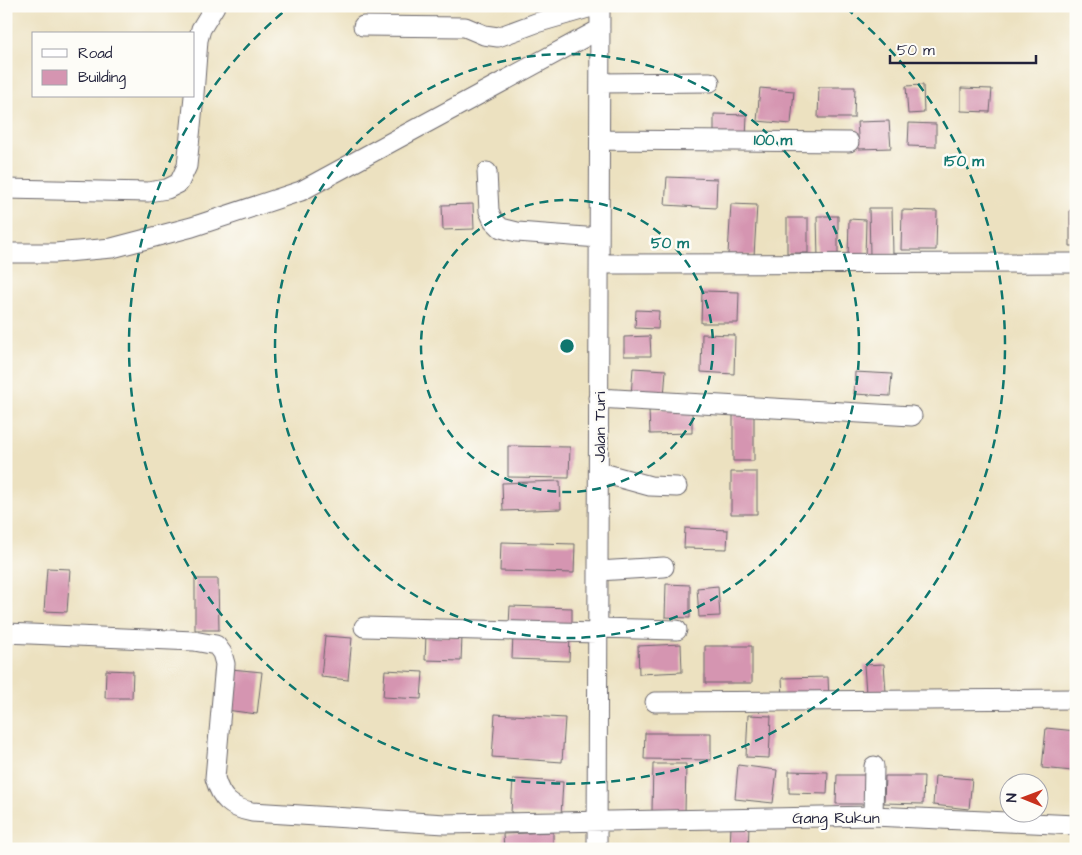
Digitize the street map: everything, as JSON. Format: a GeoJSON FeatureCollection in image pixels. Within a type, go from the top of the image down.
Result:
{"type":"FeatureCollection","features":[{"type":"Feature","properties":{"kind":"street"},"geometry":{"type":"LineString","coordinates":[[195,81],[198,40],[215,6]]}},
{"type":"Feature","properties":{"kind":"street"},"geometry":{"type":"LineString","coordinates":[[363,26],[465,27],[484,35],[498,37],[536,23],[595,6]]}},
{"type":"Feature","properties":{"kind":"street","name":"Jalan Turi"},"geometry":{"type":"LineString","coordinates":[[597,849],[600,6]]}},
{"type":"Feature","properties":{"kind":"street"},"geometry":{"type":"LineString","coordinates":[[6,252],[55,253],[112,248],[192,227],[301,191],[600,29]]}},
{"type":"Feature","properties":{"kind":"street"},"geometry":{"type":"LineString","coordinates":[[600,83],[710,82]]}},
{"type":"Feature","properties":{"kind":"street"},"geometry":{"type":"LineString","coordinates":[[6,189],[148,192],[167,189],[179,183],[187,166],[194,98]]}},
{"type":"Feature","properties":{"kind":"street"},"geometry":{"type":"LineString","coordinates":[[600,140],[849,142]]}},
{"type":"Feature","properties":{"kind":"street"},"geometry":{"type":"LineString","coordinates":[[486,172],[489,211],[493,220],[501,228],[516,232],[598,238]]}},
{"type":"Feature","properties":{"kind":"street"},"geometry":{"type":"LineString","coordinates":[[599,264],[1076,263]]}},
{"type":"Feature","properties":{"kind":"street"},"geometry":{"type":"LineString","coordinates":[[598,398],[912,416]]}},
{"type":"Feature","properties":{"kind":"street"},"geometry":{"type":"LineString","coordinates":[[599,472],[650,486],[677,487]]}},
{"type":"Feature","properties":{"kind":"street"},"geometry":{"type":"LineString","coordinates":[[598,571],[664,567]]}},
{"type":"Feature","properties":{"kind":"street"},"geometry":{"type":"LineString","coordinates":[[364,627],[598,631],[677,630]]}},
{"type":"Feature","properties":{"kind":"street","name":"Gang Rukun"},"geometry":{"type":"LineString","coordinates":[[6,633],[194,641],[216,646],[222,653],[225,664],[215,778],[218,788],[226,800],[237,809],[252,812],[421,823],[873,816],[1076,825]]}},
{"type":"Feature","properties":{"kind":"street"},"geometry":{"type":"LineString","coordinates":[[655,702],[1076,700]]}},
{"type":"Feature","properties":{"kind":"street"},"geometry":{"type":"LineString","coordinates":[[873,816],[874,766]]}},
{"type":"Feature","properties":{"kind":"building"},"geometry":{"type":"Polygon","coordinates":[[[923,85],[924,113],[908,114],[906,86],[923,85]]]}},
{"type":"Feature","properties":{"kind":"building"},"geometry":{"type":"Polygon","coordinates":[[[819,87],[855,87],[854,118],[818,118],[819,87]]]}},
{"type":"Feature","properties":{"kind":"building"},"geometry":{"type":"Polygon","coordinates":[[[760,88],[794,91],[791,124],[757,121],[760,88]]]}},
{"type":"Feature","properties":{"kind":"building"},"geometry":{"type":"Polygon","coordinates":[[[961,88],[992,89],[990,112],[961,111],[961,88]]]}},
{"type":"Feature","properties":{"kind":"building"},"geometry":{"type":"Polygon","coordinates":[[[714,114],[747,115],[746,140],[714,139],[714,114]]]}},
{"type":"Feature","properties":{"kind":"building"},"geometry":{"type":"Polygon","coordinates":[[[889,121],[891,148],[859,149],[857,122],[889,121]]]}},
{"type":"Feature","properties":{"kind":"building"},"geometry":{"type":"Polygon","coordinates":[[[909,123],[936,124],[936,147],[908,146],[909,123]]]}},
{"type":"Feature","properties":{"kind":"building"},"geometry":{"type":"Polygon","coordinates":[[[667,177],[717,179],[716,208],[665,205],[667,177]]]}},
{"type":"Feature","properties":{"kind":"building"},"geometry":{"type":"Polygon","coordinates":[[[473,204],[474,229],[443,230],[442,205],[473,204]]]}},
{"type":"Feature","properties":{"kind":"building"},"geometry":{"type":"Polygon","coordinates":[[[731,204],[757,205],[754,256],[728,254],[731,204]]]}},
{"type":"Feature","properties":{"kind":"building"},"geometry":{"type":"Polygon","coordinates":[[[869,208],[892,208],[893,255],[870,256],[869,208]]]}},
{"type":"Feature","properties":{"kind":"building"},"geometry":{"type":"Polygon","coordinates":[[[902,210],[937,211],[936,250],[901,250],[902,210]]]}},
{"type":"Feature","properties":{"kind":"building"},"geometry":{"type":"Polygon","coordinates":[[[1070,210],[1076,210],[1076,246],[1070,246],[1070,210]]]}},
{"type":"Feature","properties":{"kind":"building"},"geometry":{"type":"Polygon","coordinates":[[[817,216],[838,216],[838,259],[818,259],[817,216]]]}},
{"type":"Feature","properties":{"kind":"building"},"geometry":{"type":"Polygon","coordinates":[[[787,218],[808,218],[808,253],[787,253],[787,218]]]}},
{"type":"Feature","properties":{"kind":"building"},"geometry":{"type":"Polygon","coordinates":[[[849,219],[866,220],[865,258],[848,258],[849,219]]]}},
{"type":"Feature","properties":{"kind":"building"},"geometry":{"type":"Polygon","coordinates":[[[702,291],[739,292],[738,323],[701,323],[702,291]]]}},
{"type":"Feature","properties":{"kind":"building"},"geometry":{"type":"Polygon","coordinates":[[[636,310],[659,311],[658,329],[635,328],[636,310]]]}},
{"type":"Feature","properties":{"kind":"building"},"geometry":{"type":"Polygon","coordinates":[[[702,334],[735,335],[734,374],[701,372],[702,334]]]}},
{"type":"Feature","properties":{"kind":"building"},"geometry":{"type":"Polygon","coordinates":[[[650,336],[651,356],[624,356],[624,337],[650,336]]]}},
{"type":"Feature","properties":{"kind":"building"},"geometry":{"type":"Polygon","coordinates":[[[633,368],[666,370],[664,398],[631,396],[633,368]]]}},
{"type":"Feature","properties":{"kind":"building"},"geometry":{"type":"Polygon","coordinates":[[[855,372],[892,374],[890,396],[854,394],[855,372]]]}},
{"type":"Feature","properties":{"kind":"building"},"geometry":{"type":"Polygon","coordinates":[[[692,409],[692,433],[650,434],[649,410],[692,409]]]}},
{"type":"Feature","properties":{"kind":"building"},"geometry":{"type":"Polygon","coordinates":[[[733,412],[754,412],[754,461],[733,461],[733,412]]]}},
{"type":"Feature","properties":{"kind":"building"},"geometry":{"type":"Polygon","coordinates":[[[508,446],[570,447],[569,478],[508,477],[508,446]]]}},
{"type":"Feature","properties":{"kind":"building"},"geometry":{"type":"Polygon","coordinates":[[[731,472],[757,472],[757,514],[731,514],[731,472]]]}},
{"type":"Feature","properties":{"kind":"building"},"geometry":{"type":"Polygon","coordinates":[[[560,481],[561,509],[503,511],[502,483],[560,481]]]}},
{"type":"Feature","properties":{"kind":"building"},"geometry":{"type":"Polygon","coordinates":[[[685,528],[728,530],[727,549],[684,548],[685,528]]]}},
{"type":"Feature","properties":{"kind":"building"},"geometry":{"type":"Polygon","coordinates":[[[501,542],[575,544],[574,573],[500,571],[501,542]]]}},
{"type":"Feature","properties":{"kind":"building"},"geometry":{"type":"Polygon","coordinates":[[[47,568],[70,569],[67,612],[44,611],[47,568]]]}},
{"type":"Feature","properties":{"kind":"building"},"geometry":{"type":"Polygon","coordinates":[[[195,579],[218,579],[219,630],[195,630],[195,579]]]}},
{"type":"Feature","properties":{"kind":"building"},"geometry":{"type":"Polygon","coordinates":[[[666,584],[690,585],[690,618],[665,617],[666,584]]]}},
{"type":"Feature","properties":{"kind":"building"},"geometry":{"type":"Polygon","coordinates":[[[718,586],[720,616],[699,617],[697,588],[718,586]]]}},
{"type":"Feature","properties":{"kind":"building"},"geometry":{"type":"Polygon","coordinates":[[[510,606],[572,608],[572,627],[509,625],[510,606]]]}},
{"type":"Feature","properties":{"kind":"building"},"geometry":{"type":"Polygon","coordinates":[[[513,634],[570,635],[569,661],[512,659],[513,634]]]}},
{"type":"Feature","properties":{"kind":"building"},"geometry":{"type":"Polygon","coordinates":[[[426,635],[462,637],[461,661],[425,660],[426,635]]]}},
{"type":"Feature","properties":{"kind":"building"},"geometry":{"type":"Polygon","coordinates":[[[325,636],[352,638],[348,680],[321,677],[325,636]]]}},
{"type":"Feature","properties":{"kind":"building"},"geometry":{"type":"Polygon","coordinates":[[[681,644],[682,672],[639,674],[638,646],[681,644]]]}},
{"type":"Feature","properties":{"kind":"building"},"geometry":{"type":"Polygon","coordinates":[[[705,646],[752,646],[752,683],[705,683],[705,646]]]}},
{"type":"Feature","properties":{"kind":"building"},"geometry":{"type":"Polygon","coordinates":[[[884,664],[886,692],[866,693],[864,665],[884,664]]]}},
{"type":"Feature","properties":{"kind":"building"},"geometry":{"type":"Polygon","coordinates":[[[231,669],[262,672],[257,714],[226,710],[231,669]]]}},
{"type":"Feature","properties":{"kind":"building"},"geometry":{"type":"Polygon","coordinates":[[[106,670],[133,671],[132,698],[105,698],[106,670]]]}},
{"type":"Feature","properties":{"kind":"building"},"geometry":{"type":"Polygon","coordinates":[[[385,670],[423,672],[421,699],[383,697],[385,670]]]}},
{"type":"Feature","properties":{"kind":"building"},"geometry":{"type":"Polygon","coordinates":[[[828,677],[829,699],[783,700],[782,678],[828,677]]]}},
{"type":"Feature","properties":{"kind":"building"},"geometry":{"type":"Polygon","coordinates":[[[495,714],[565,718],[562,762],[492,757],[495,714]]]}},
{"type":"Feature","properties":{"kind":"building"},"geometry":{"type":"Polygon","coordinates":[[[748,715],[771,716],[769,758],[746,757],[748,715]]]}},
{"type":"Feature","properties":{"kind":"building"},"geometry":{"type":"Polygon","coordinates":[[[1046,728],[1076,731],[1072,771],[1042,768],[1046,728]]]}},
{"type":"Feature","properties":{"kind":"building"},"geometry":{"type":"Polygon","coordinates":[[[645,733],[711,733],[711,760],[644,759],[645,733]]]}},
{"type":"Feature","properties":{"kind":"building"},"geometry":{"type":"Polygon","coordinates":[[[653,764],[686,764],[685,812],[652,811],[653,764]]]}},
{"type":"Feature","properties":{"kind":"building"},"geometry":{"type":"Polygon","coordinates":[[[738,765],[777,770],[773,803],[735,799],[738,765]]]}},
{"type":"Feature","properties":{"kind":"building"},"geometry":{"type":"Polygon","coordinates":[[[789,771],[828,772],[827,794],[789,793],[789,771]]]}},
{"type":"Feature","properties":{"kind":"building"},"geometry":{"type":"Polygon","coordinates":[[[837,775],[872,775],[871,804],[836,804],[837,775]]]}},
{"type":"Feature","properties":{"kind":"building"},"geometry":{"type":"Polygon","coordinates":[[[885,776],[924,776],[923,804],[884,803],[885,776]]]}},
{"type":"Feature","properties":{"kind":"building"},"geometry":{"type":"Polygon","coordinates":[[[935,776],[972,779],[969,809],[933,805],[935,776]]]}},
{"type":"Feature","properties":{"kind":"building"},"geometry":{"type":"Polygon","coordinates":[[[513,779],[563,782],[561,816],[511,813],[513,779]]]}},
{"type":"Feature","properties":{"kind":"building"},"geometry":{"type":"Polygon","coordinates":[[[731,826],[749,827],[748,849],[730,849],[731,826]]]}},
{"type":"Feature","properties":{"kind":"building"},"geometry":{"type":"Polygon","coordinates":[[[553,832],[553,849],[504,849],[503,834],[553,832]]]}}]}
